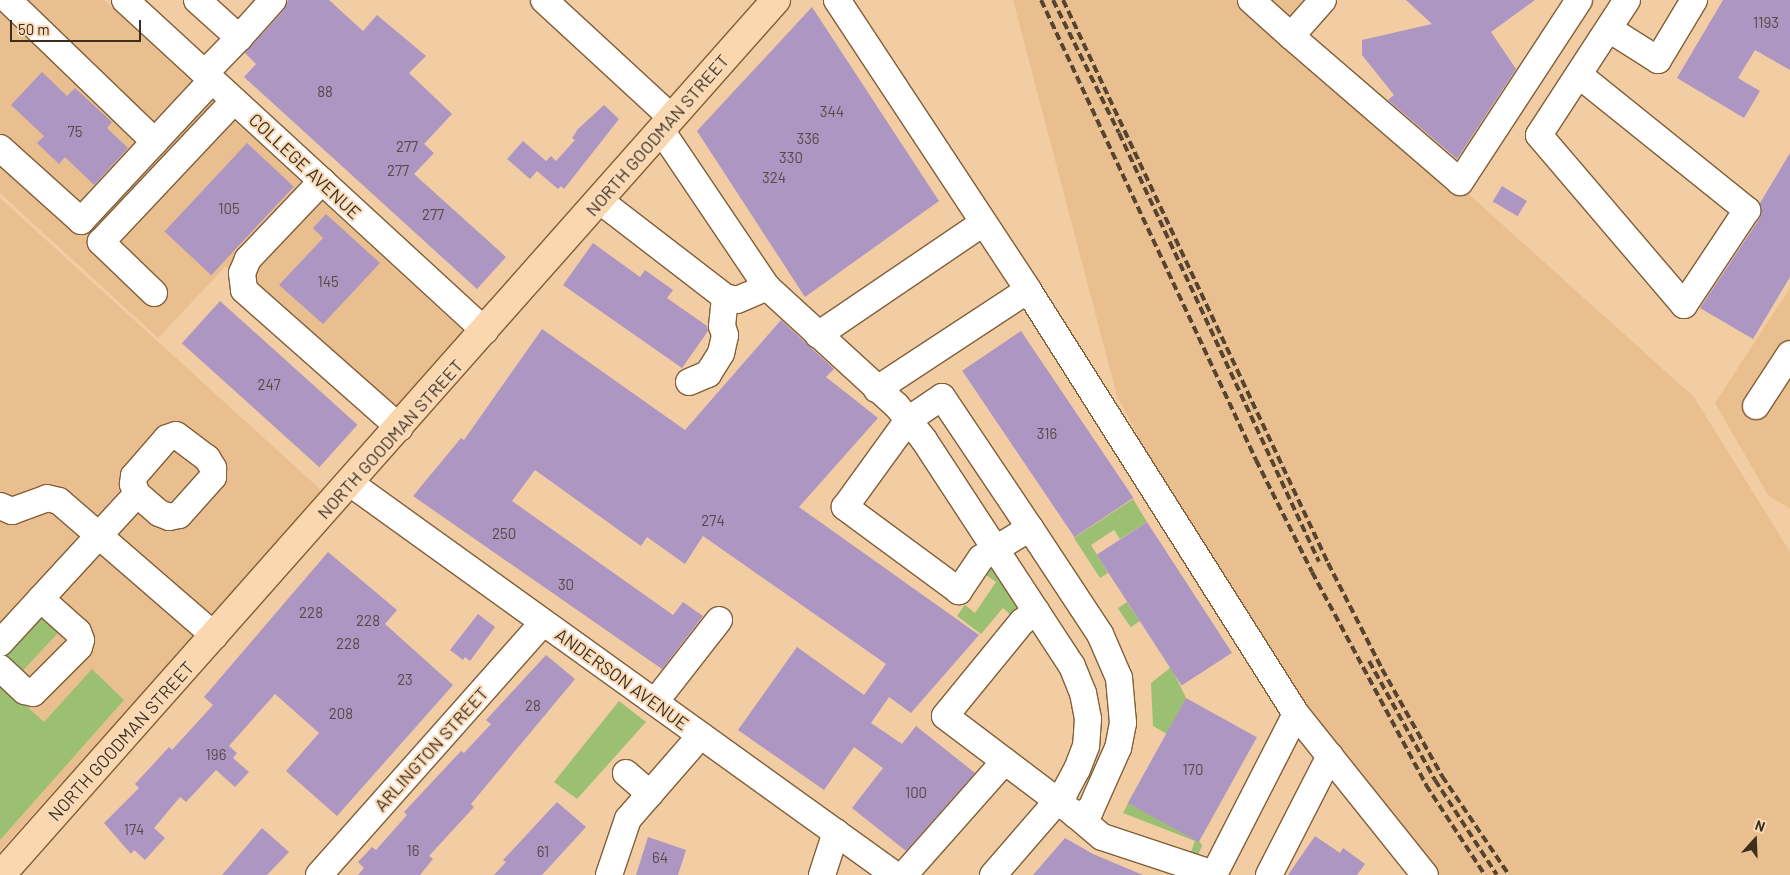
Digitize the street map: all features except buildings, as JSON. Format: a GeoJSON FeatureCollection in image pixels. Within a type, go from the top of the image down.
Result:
{"type":"FeatureCollection","features":[{"type":"Feature","properties":{"kind":"main road","name":"NORTH GOODMAN STREET"},"geometry":{"type":"LineString","coordinates":[[1,875],[400,428],[776,0]]}},
{"type":"Feature","properties":{"kind":"street"},"geometry":{"type":"LineString","coordinates":[[8,0],[155,142]]}},
{"type":"Feature","properties":{"kind":"street","name":"COLLEGE AVENUE"},"geometry":{"type":"LineString","coordinates":[[125,0],[485,331]]}},
{"type":"Feature","properties":{"kind":"street"},"geometry":{"type":"LineString","coordinates":[[197,0],[238,38]]}},
{"type":"Feature","properties":{"kind":"street"},"geometry":{"type":"LineString","coordinates":[[0,148],[81,221],[155,142],[209,77],[238,38],[273,0]]}},
{"type":"Feature","properties":{"kind":"street"},"geometry":{"type":"LineString","coordinates":[[544,0],[666,124],[767,287],[908,420],[1072,666],[1083,693],[1086,737],[1067,808],[993,875]]}},
{"type":"Feature","properties":{"kind":"street"},"geometry":{"type":"LineString","coordinates":[[837,0],[1028,290],[1296,714],[1425,875]]}},
{"type":"Feature","properties":{"kind":"street"},"geometry":{"type":"LineString","coordinates":[[1251,0],[1460,182],[1580,0]]}},
{"type":"Feature","properties":{"kind":"street"},"geometry":{"type":"LineString","coordinates":[[1291,36],[1323,0]]}},
{"type":"Feature","properties":{"kind":"street"},"geometry":{"type":"LineString","coordinates":[[1579,74],[1747,210],[1684,305],[1539,134],[1627,0]]}},
{"type":"Feature","properties":{"kind":"street"},"geometry":{"type":"LineString","coordinates":[[1609,29],[1658,60],[1694,0]]}},
{"type":"Feature","properties":{"kind":"street"},"geometry":{"type":"LineString","coordinates":[[154,293],[101,242],[234,100]]}},
{"type":"Feature","properties":{"kind":"street"},"geometry":{"type":"LineString","coordinates":[[322,181],[248,259],[242,273],[244,290],[400,428]]}},
{"type":"Feature","properties":{"kind":"street"},"geometry":{"type":"LineString","coordinates":[[599,200],[725,297],[737,300],[767,287]]}},
{"type":"Feature","properties":{"kind":"street"},"geometry":{"type":"LineString","coordinates":[[818,335],[983,223]]}},
{"type":"Feature","properties":{"kind":"street"},"geometry":{"type":"LineString","coordinates":[[877,389],[1028,290]]}},
{"type":"Feature","properties":{"kind":"street"},"geometry":{"type":"LineString","coordinates":[[689,382],[708,374],[721,353],[725,336],[722,326],[725,297]]}},
{"type":"Feature","properties":{"kind":"street"},"geometry":{"type":"LineString","coordinates":[[1756,406],[1790,354]]}},
{"type":"Feature","properties":{"kind":"street"},"geometry":{"type":"LineString","coordinates":[[1030,528],[981,558],[959,591],[845,507],[908,420],[942,397],[1030,528],[1100,634],[1119,678],[1123,724],[1118,748],[1090,811],[1067,808]]}},
{"type":"Feature","properties":{"kind":"street","name":"ANDERSON AVENUE"},"geometry":{"type":"LineString","coordinates":[[350,483],[895,875]]}},
{"type":"Feature","properties":{"kind":"street"},"geometry":{"type":"LineString","coordinates":[[0,643],[137,494]]}},
{"type":"Feature","properties":{"kind":"street"},"geometry":{"type":"LineString","coordinates":[[0,506],[12,511],[47,498],[59,501],[100,534],[215,636]]}},
{"type":"Feature","properties":{"kind":"street"},"geometry":{"type":"LineString","coordinates":[[0,668],[25,691],[33,693],[78,647],[81,640],[78,632],[41,599]]}},
{"type":"Feature","properties":{"kind":"street"},"geometry":{"type":"LineString","coordinates":[[1036,611],[1022,622],[945,716],[1067,808],[1102,837],[1215,874],[1296,714]]}},
{"type":"Feature","properties":{"kind":"street"},"geometry":{"type":"LineString","coordinates":[[655,702],[718,620]]}},
{"type":"Feature","properties":{"kind":"street","name":"ARLINGTON STREET"},"geometry":{"type":"LineString","coordinates":[[319,875],[543,623]]}},
{"type":"Feature","properties":{"kind":"street"},"geometry":{"type":"LineString","coordinates":[[609,875],[628,819],[701,735]]}},
{"type":"Feature","properties":{"kind":"street"},"geometry":{"type":"LineString","coordinates":[[1269,875],[1330,756]]}},
{"type":"Feature","properties":{"kind":"street"},"geometry":{"type":"LineString","coordinates":[[904,875],[1004,761]]}},
{"type":"Feature","properties":{"kind":"street"},"geometry":{"type":"LineString","coordinates":[[1077,770],[1104,783]]}},
{"type":"Feature","properties":{"kind":"street"},"geometry":{"type":"LineString","coordinates":[[626,773],[650,794]]}},
{"type":"Feature","properties":{"kind":"street"},"geometry":{"type":"LineString","coordinates":[[822,875],[836,832]]}},
{"type":"Feature","properties":{"kind":"shaded area"},"geometry":{"type":"Polygon","coordinates":[[[0,0],[104,0],[465,333],[393,413],[226,266],[158,338],[0,193],[0,0]]]}},
{"type":"Feature","properties":{"kind":"shaded area"},"geometry":{"type":"Polygon","coordinates":[[[1013,0],[1253,0],[1694,397],[1790,552],[1790,875],[1418,875],[1196,547],[1117,396],[1013,0]]]}},
{"type":"Feature","properties":{"kind":"shaded area"},"geometry":{"type":"Polygon","coordinates":[[[1260,0],[1314,0],[1289,27],[1260,0]]]}},
{"type":"Feature","properties":{"kind":"shaded area"},"geometry":{"type":"Polygon","coordinates":[[[0,198],[321,490],[261,559],[258,568],[193,645],[145,691],[0,851],[0,198]]]}},
{"type":"Feature","properties":{"kind":"shaded area"},"geometry":{"type":"Polygon","coordinates":[[[1790,288],[1790,509],[1768,495],[1715,403],[1790,288]]]}},
{"type":"Feature","properties":{"kind":"green space"},"geometry":{"type":"Polygon","coordinates":[[[1133,499],[1147,522],[1120,539],[1114,530],[1091,545],[1108,573],[1100,578],[1074,538],[1133,499]]]}},
{"type":"Feature","properties":{"kind":"green space"},"geometry":{"type":"Polygon","coordinates":[[[991,568],[995,568],[1021,608],[1011,615],[1003,608],[981,634],[957,616],[965,605],[975,613],[996,582],[986,575],[991,568]]]}},
{"type":"Feature","properties":{"kind":"green space"},"geometry":{"type":"Polygon","coordinates":[[[1127,602],[1140,621],[1131,627],[1118,608],[1127,602]]]}},
{"type":"Feature","properties":{"kind":"green space"},"geometry":{"type":"Polygon","coordinates":[[[40,614],[59,632],[22,672],[2,654],[40,614]]]}},
{"type":"Feature","properties":{"kind":"green space"},"geometry":{"type":"Polygon","coordinates":[[[1171,667],[1186,698],[1167,734],[1153,726],[1151,683],[1171,667]]]}},
{"type":"Feature","properties":{"kind":"green space"},"geometry":{"type":"Polygon","coordinates":[[[92,669],[124,700],[0,840],[0,682],[44,722],[92,669]]]}},
{"type":"Feature","properties":{"kind":"green space"},"geometry":{"type":"Polygon","coordinates":[[[619,701],[646,722],[577,799],[554,782],[619,701]]]}},
{"type":"Feature","properties":{"kind":"green space"},"geometry":{"type":"Polygon","coordinates":[[[1128,803],[1200,842],[1202,846],[1198,855],[1195,856],[1191,852],[1195,841],[1123,813],[1128,803]]]}},
{"type":"Feature","properties":{"kind":"railway"},"geometry":{"type":"LineString","coordinates":[[1041,0],[1256,460],[1312,572],[1426,785],[1485,875]]}},
{"type":"Feature","properties":{"kind":"railway"},"geometry":{"type":"LineString","coordinates":[[1053,0],[1119,133],[1319,562]]}},
{"type":"Feature","properties":{"kind":"railway"},"geometry":{"type":"LineString","coordinates":[[1063,0],[1328,563],[1382,669],[1442,776],[1509,875]]}},
{"type":"Feature","properties":{"kind":"railway"},"geometry":{"type":"LineString","coordinates":[[1369,661],[1435,780],[1497,875]]}}]}
